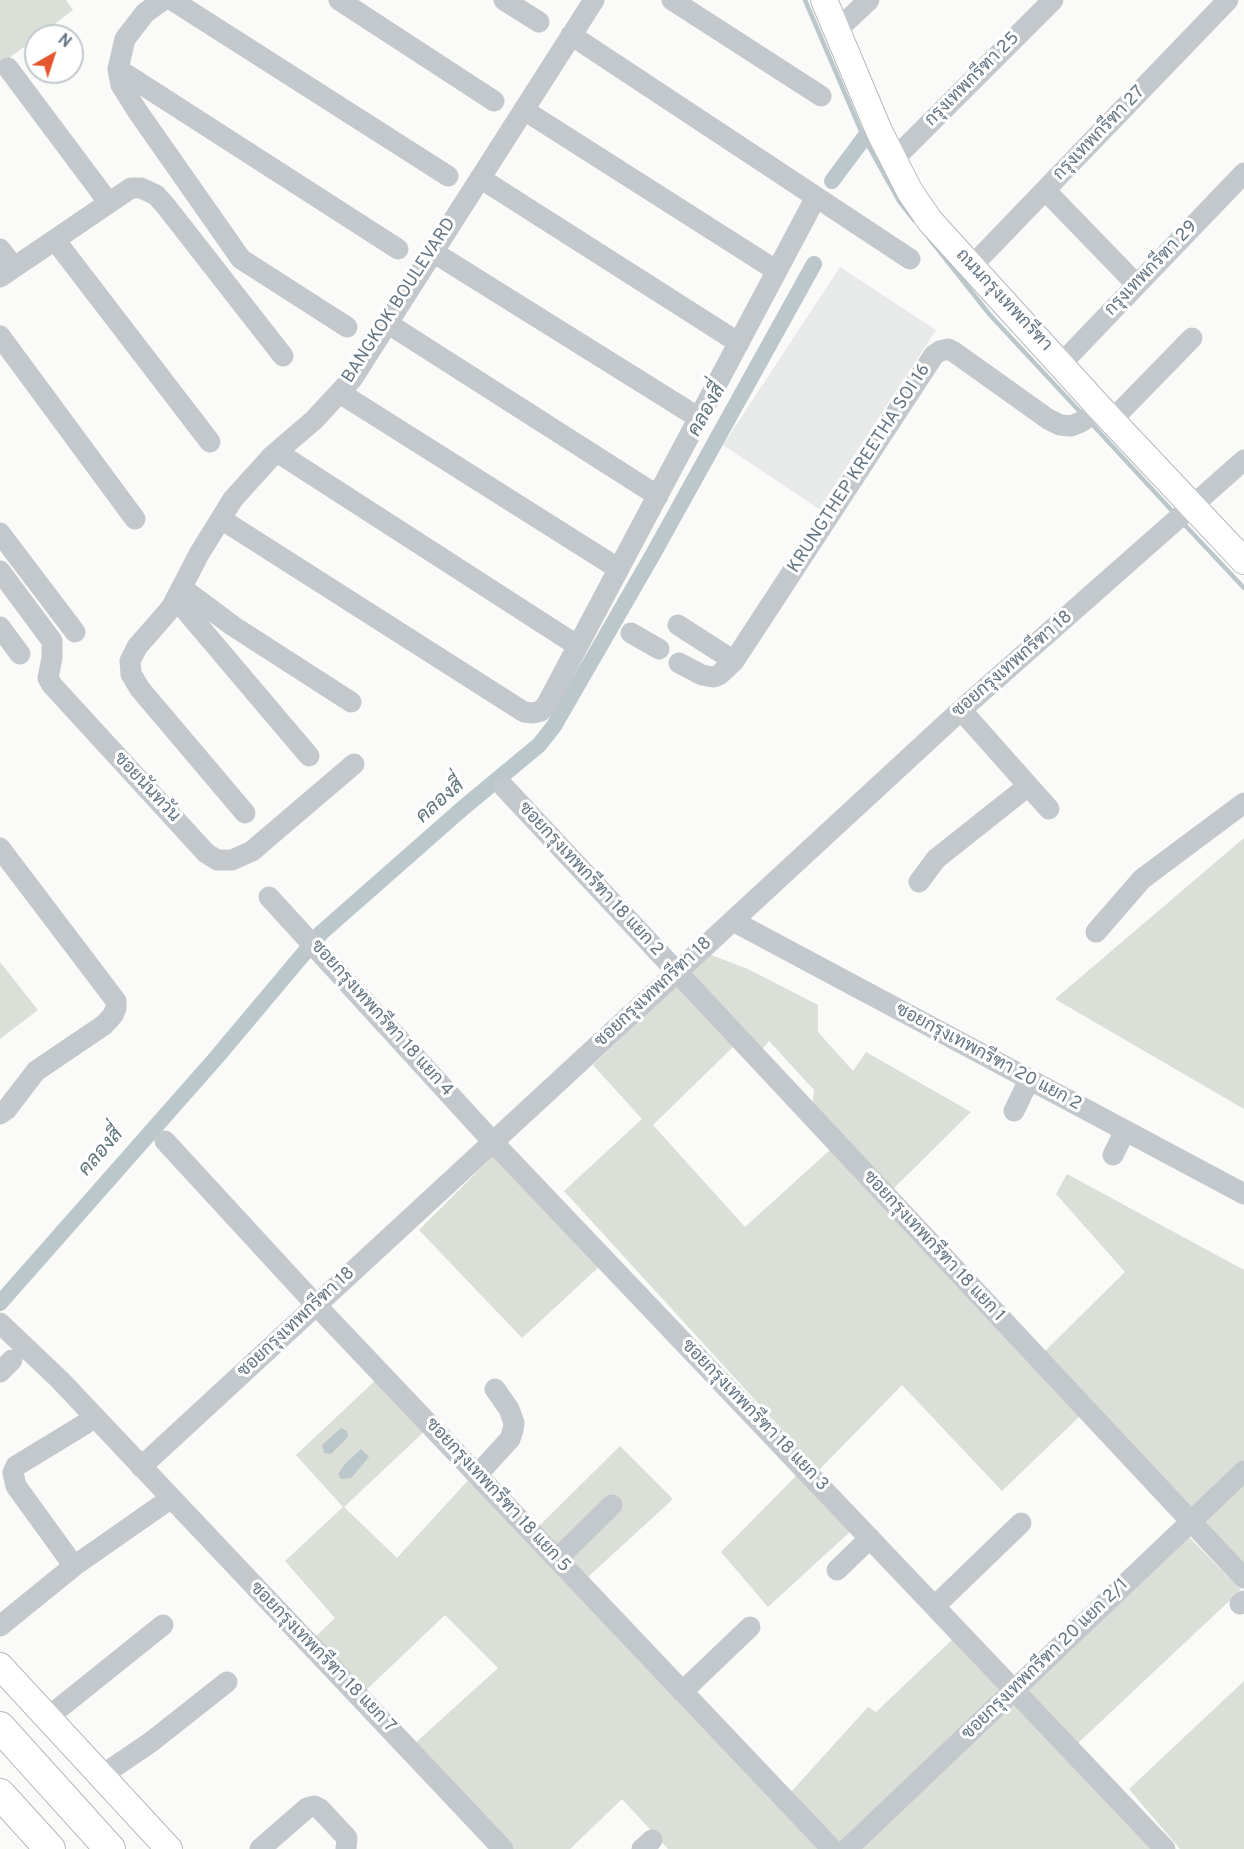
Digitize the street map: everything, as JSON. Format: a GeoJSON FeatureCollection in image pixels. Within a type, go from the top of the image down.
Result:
{"type":"FeatureCollection","features":[{"type":"Feature","properties":{"kind":"highway"},"geometry":{"type":"LineString","coordinates":[[0,1727],[110,1849]]}},
{"type":"Feature","properties":{"kind":"highway"},"geometry":{"type":"LineString","coordinates":[[0,1794],[50,1849]]}},
{"type":"Feature","properties":{"kind":"main road","name":"ถนนกรุงเทพกรีฑา"},"geometry":{"type":"LineString","coordinates":[[824,0],[893,160],[910,192],[930,221],[1060,364],[1096,416],[1183,514],[1244,561]]}},
{"type":"Feature","properties":{"kind":"main road"},"geometry":{"type":"LineString","coordinates":[[0,1666],[170,1849]]}},
{"type":"Feature","properties":{"kind":"street"},"geometry":{"type":"LineString","coordinates":[[163,0],[145,13],[124,39],[118,69],[121,85],[241,259],[347,327]]}},
{"type":"Feature","properties":{"kind":"street"},"geometry":{"type":"LineString","coordinates":[[172,0],[448,176]]}},
{"type":"Feature","properties":{"kind":"street"},"geometry":{"type":"LineString","coordinates":[[339,0],[494,101]]}},
{"type":"Feature","properties":{"kind":"street"},"geometry":{"type":"LineString","coordinates":[[504,0],[539,22]]}},
{"type":"Feature","properties":{"kind":"street","name":"BANGKOK BOULEVARD"},"geometry":{"type":"LineString","coordinates":[[245,813],[140,689],[131,674],[130,660],[137,647],[179,594],[199,554],[246,483],[352,379],[594,0]]}},
{"type":"Feature","properties":{"kind":"street"},"geometry":{"type":"LineString","coordinates":[[672,0],[821,96]]}},
{"type":"Feature","properties":{"kind":"street"},"geometry":{"type":"LineString","coordinates":[[836,31],[868,0]]}},
{"type":"Feature","properties":{"kind":"street","name":"กรุงเทพกรีฑา 25"},"geometry":{"type":"LineString","coordinates":[[893,160],[1053,0]]}},
{"type":"Feature","properties":{"kind":"street","name":"กรุงเทพกรีฑา 27"},"geometry":{"type":"LineString","coordinates":[[971,267],[1228,0]]}},
{"type":"Feature","properties":{"kind":"street"},"geometry":{"type":"LineString","coordinates":[[571,35],[910,259]]}},
{"type":"Feature","properties":{"kind":"street"},"geometry":{"type":"LineString","coordinates":[[8,68],[109,203]]}},
{"type":"Feature","properties":{"kind":"street"},"geometry":{"type":"LineString","coordinates":[[118,69],[398,249]]}},
{"type":"Feature","properties":{"kind":"street"},"geometry":{"type":"LineString","coordinates":[[524,110],[777,271]]}},
{"type":"Feature","properties":{"kind":"street","name":"กรุงเทพกรีฑา 29"},"geometry":{"type":"LineString","coordinates":[[1060,364],[1244,173]]}},
{"type":"Feature","properties":{"kind":"street"},"geometry":{"type":"LineString","coordinates":[[480,178],[739,343]]}},
{"type":"Feature","properties":{"kind":"street"},"geometry":{"type":"LineString","coordinates":[[0,249],[7,272],[131,188],[141,188],[156,195],[283,356]]}},
{"type":"Feature","properties":{"kind":"street"},"geometry":{"type":"LineString","coordinates":[[1045,190],[1137,285]]}},
{"type":"Feature","properties":{"kind":"street"},"geometry":{"type":"LineString","coordinates":[[221,519],[524,712],[542,711],[816,197]]}},
{"type":"Feature","properties":{"kind":"street"},"geometry":{"type":"LineString","coordinates":[[55,240],[210,442]]}},
{"type":"Feature","properties":{"kind":"street"},"geometry":{"type":"LineString","coordinates":[[433,252],[699,418]]}},
{"type":"Feature","properties":{"kind":"street"},"geometry":{"type":"LineString","coordinates":[[387,323],[658,495]]}},
{"type":"Feature","properties":{"kind":"street"},"geometry":{"type":"LineString","coordinates":[[0,336],[135,519]]}},
{"type":"Feature","properties":{"kind":"street"},"geometry":{"type":"LineString","coordinates":[[1096,416],[1192,338]]}},
{"type":"Feature","properties":{"kind":"street","name":"KRUNGTHEP KREETHA SOI 16"},"geometry":{"type":"LineString","coordinates":[[734,661],[934,355],[948,349],[954,352],[1048,419],[1060,425],[1071,426],[1096,416]]}},
{"type":"Feature","properties":{"kind":"street"},"geometry":{"type":"LineString","coordinates":[[340,393],[619,569]]}},
{"type":"Feature","properties":{"kind":"street"},"geometry":{"type":"LineString","coordinates":[[277,452],[578,646]]}},
{"type":"Feature","properties":{"kind":"street","name":"ซอยกรุงเทพกรีฑา 18"},"geometry":{"type":"LineString","coordinates":[[141,1467],[961,710],[1111,580],[1244,460]]}},
{"type":"Feature","properties":{"kind":"street"},"geometry":{"type":"LineString","coordinates":[[0,533],[75,632]]}},
{"type":"Feature","properties":{"kind":"street","name":"ซอยนันทวัน"},"geometry":{"type":"LineString","coordinates":[[0,571],[52,641],[52,658],[48,678],[52,685],[206,853],[217,860],[232,860],[252,851],[354,764]]}},
{"type":"Feature","properties":{"kind":"street"},"geometry":{"type":"LineString","coordinates":[[179,594],[351,702]]}},
{"type":"Feature","properties":{"kind":"street"},"geometry":{"type":"LineString","coordinates":[[179,594],[309,756]]}},
{"type":"Feature","properties":{"kind":"street"},"geometry":{"type":"LineString","coordinates":[[678,625],[734,661],[720,675],[713,677],[702,675],[679,663]]}},
{"type":"Feature","properties":{"kind":"street"},"geometry":{"type":"LineString","coordinates":[[0,627],[20,654]]}},
{"type":"Feature","properties":{"kind":"street"},"geometry":{"type":"LineString","coordinates":[[632,633],[659,649]]}},
{"type":"Feature","properties":{"kind":"street"},"geometry":{"type":"LineString","coordinates":[[961,710],[1049,809]]}},
{"type":"Feature","properties":{"kind":"street"},"geometry":{"type":"LineString","coordinates":[[919,882],[936,859],[1028,786]]}},
{"type":"Feature","properties":{"kind":"street","name":"ซอยกรุงเทพกรีฑา 18 แยก 2"},"geometry":{"type":"LineString","coordinates":[[504,788],[676,973]]}},
{"type":"Feature","properties":{"kind":"street"},"geometry":{"type":"LineString","coordinates":[[1096,932],[1142,879],[1244,803]]}},
{"type":"Feature","properties":{"kind":"street"},"geometry":{"type":"LineString","coordinates":[[0,848],[116,1001],[113,1015],[104,1025],[36,1071],[7,1109],[0,1114]]}},
{"type":"Feature","properties":{"kind":"street","name":"ซอยกรุงเทพกรีฑา 18 แยก 4"},"geometry":{"type":"LineString","coordinates":[[268,897],[493,1142]]}},
{"type":"Feature","properties":{"kind":"street","name":"ซอยกรุงเทพกรีฑา 20 แยก 2"},"geometry":{"type":"LineString","coordinates":[[733,921],[1244,1194]]}},
{"type":"Feature","properties":{"kind":"street","name":"ซอยกรุงเทพกรีฑา 18 แยก 1"},"geometry":{"type":"LineString","coordinates":[[676,973],[1244,1578]]}},
{"type":"Feature","properties":{"kind":"street"},"geometry":{"type":"LineString","coordinates":[[1014,1111],[1029,1080]]}},
{"type":"Feature","properties":{"kind":"street"},"geometry":{"type":"LineString","coordinates":[[1113,1155],[1125,1131]]}},
{"type":"Feature","properties":{"kind":"street","name":"ซอยกรุงเทพกรีฑา 18 แยก 5"},"geometry":{"type":"LineString","coordinates":[[165,1141],[316,1305],[832,1849]]}},
{"type":"Feature","properties":{"kind":"street","name":"ซอยกรุงเทพกรีฑา 18 แยก 3"},"geometry":{"type":"LineString","coordinates":[[493,1142],[1165,1849]]}},
{"type":"Feature","properties":{"kind":"street","name":"ซอยกรุงเทพกรีฑา 18 แยก 7"},"geometry":{"type":"LineString","coordinates":[[2,1325],[60,1380],[503,1849]]}},
{"type":"Feature","properties":{"kind":"street"},"geometry":{"type":"LineString","coordinates":[[477,1474],[510,1439],[513,1430],[510,1409],[495,1389]]}},
{"type":"Feature","properties":{"kind":"street"},"geometry":{"type":"LineString","coordinates":[[74,1566],[16,1486],[6,1480],[16,1466],[85,1424],[92,1416]]}},
{"type":"Feature","properties":{"kind":"street","name":"ซอยกรุงเทพกรีฑา 20 แยก 2/1"},"geometry":{"type":"LineString","coordinates":[[847,1849],[1244,1471]]}},
{"type":"Feature","properties":{"kind":"street"},"geometry":{"type":"LineString","coordinates":[[0,1626],[74,1566],[170,1498]]}},
{"type":"Feature","properties":{"kind":"street"},"geometry":{"type":"LineString","coordinates":[[557,1559],[612,1505]]}},
{"type":"Feature","properties":{"kind":"street"},"geometry":{"type":"LineString","coordinates":[[934,1606],[1021,1523]]}},
{"type":"Feature","properties":{"kind":"street"},"geometry":{"type":"LineString","coordinates":[[837,1570],[870,1538]]}},
{"type":"Feature","properties":{"kind":"street"},"geometry":{"type":"LineString","coordinates":[[47,1718],[163,1626]]}},
{"type":"Feature","properties":{"kind":"street"},"geometry":{"type":"LineString","coordinates":[[682,1692],[750,1627]]}},
{"type":"Feature","properties":{"kind":"street"},"geometry":{"type":"LineString","coordinates":[[101,1776],[151,1742],[227,1682]]}},
{"type":"Feature","properties":{"kind":"street"},"geometry":{"type":"LineString","coordinates":[[260,1849],[307,1808],[314,1806],[320,1809],[346,1838],[346,1849]]}},
{"type":"Feature","properties":{"kind":"shaded area"},"geometry":{"type":"Polygon","coordinates":[[[0,0],[66,0],[73,10],[54,24],[24,24],[24,47],[0,65],[0,0]]]}},
{"type":"Feature","properties":{"kind":"shaded area"},"geometry":{"type":"Polygon","coordinates":[[[840,267],[936,330],[819,509],[723,445],[840,267]]]}},
{"type":"Feature","properties":{"kind":"shaded area"},"geometry":{"type":"Polygon","coordinates":[[[1244,838],[1244,1109],[1055,999],[1244,838]]]}},
{"type":"Feature","properties":{"kind":"shaded area"},"geometry":{"type":"Polygon","coordinates":[[[711,955],[748,969],[818,1005],[818,1032],[853,1071],[866,1052],[971,1112],[889,1193],[812,1110],[814,1090],[769,1041],[759,1053],[686,976],[711,955]]]}},
{"type":"Feature","properties":{"kind":"shaded area"},"geometry":{"type":"Polygon","coordinates":[[[0,962],[38,1010],[0,1039],[0,962]]]}},
{"type":"Feature","properties":{"kind":"shaded area"},"geometry":{"type":"Polygon","coordinates":[[[678,984],[733,1047],[653,1125],[745,1227],[831,1149],[1081,1415],[1002,1491],[902,1385],[819,1470],[564,1191],[642,1119],[593,1065],[678,984]]]}},
{"type":"Feature","properties":{"kind":"shaded area"},"geometry":{"type":"Polygon","coordinates":[[[495,1154],[602,1264],[522,1338],[419,1230],[495,1154]]]}},
{"type":"Feature","properties":{"kind":"shaded area"},"geometry":{"type":"Polygon","coordinates":[[[1067,1174],[1244,1270],[1244,1463],[1201,1504],[1187,1508],[1043,1353],[1125,1272],[1056,1194],[1067,1174]]]}},
{"type":"Feature","properties":{"kind":"shaded area"},"geometry":{"type":"Polygon","coordinates":[[[380,1376],[428,1428],[344,1507],[397,1558],[471,1477],[827,1849],[668,1849],[622,1799],[570,1849],[511,1849],[412,1746],[498,1668],[445,1615],[361,1695],[312,1640],[335,1618],[285,1561],[343,1507],[296,1455],[380,1376]]]}},
{"type":"Feature","properties":{"kind":"shaded area"},"geometry":{"type":"Polygon","coordinates":[[[341,1428],[347,1431],[348,1437],[331,1454],[324,1453],[322,1445],[341,1428]]]}},
{"type":"Feature","properties":{"kind":"shaded area"},"geometry":{"type":"Polygon","coordinates":[[[620,1446],[673,1499],[588,1577],[538,1527],[620,1446]]]}},
{"type":"Feature","properties":{"kind":"shaded area"},"geometry":{"type":"Polygon","coordinates":[[[361,1449],[369,1457],[351,1478],[341,1479],[338,1474],[361,1449]]]}},
{"type":"Feature","properties":{"kind":"shaded area"},"geometry":{"type":"Polygon","coordinates":[[[799,1473],[853,1529],[768,1607],[721,1552],[799,1473]]]}},
{"type":"Feature","properties":{"kind":"shaded area"},"geometry":{"type":"Polygon","coordinates":[[[1244,1481],[1244,1564],[1202,1521],[1244,1481]]]}},
{"type":"Feature","properties":{"kind":"shaded area"},"geometry":{"type":"Polygon","coordinates":[[[1189,1537],[1241,1590],[1077,1744],[1026,1690],[1189,1537]]]}},
{"type":"Feature","properties":{"kind":"shaded area"},"geometry":{"type":"Polygon","coordinates":[[[955,1637],[1000,1682],[1000,1696],[842,1845],[791,1792],[868,1707],[876,1712],[955,1637]]]}},
{"type":"Feature","properties":{"kind":"shaded area"},"geometry":{"type":"Polygon","coordinates":[[[1244,1681],[1244,1849],[1180,1849],[1129,1789],[1244,1681]]]}},
{"type":"Feature","properties":{"kind":"shaded area"},"geometry":{"type":"Polygon","coordinates":[[[1015,1698],[1160,1849],[854,1849],[1015,1698]]]}},
{"type":"Feature","properties":{"kind":"waterway"},"geometry":{"type":"LineString","coordinates":[[805,0],[864,138],[899,201],[914,220]]}},
{"type":"Feature","properties":{"kind":"waterway","name":"คลองสี่"},"geometry":{"type":"LineString","coordinates":[[832,181],[864,138]]}},
{"type":"Feature","properties":{"kind":"waterway"},"geometry":{"type":"LineString","coordinates":[[929,238],[990,315],[1083,415]]}},
{"type":"Feature","properties":{"kind":"waterway","name":"คลองสี่"},"geometry":{"type":"LineString","coordinates":[[0,1303],[216,1058],[321,933],[463,808],[539,745],[554,726],[652,556],[814,264]]}},
{"type":"Feature","properties":{"kind":"waterway"},"geometry":{"type":"LineString","coordinates":[[1091,423],[1175,514]]}},
{"type":"Feature","properties":{"kind":"waterway"},"geometry":{"type":"LineString","coordinates":[[1182,522],[1244,588]]}}]}
